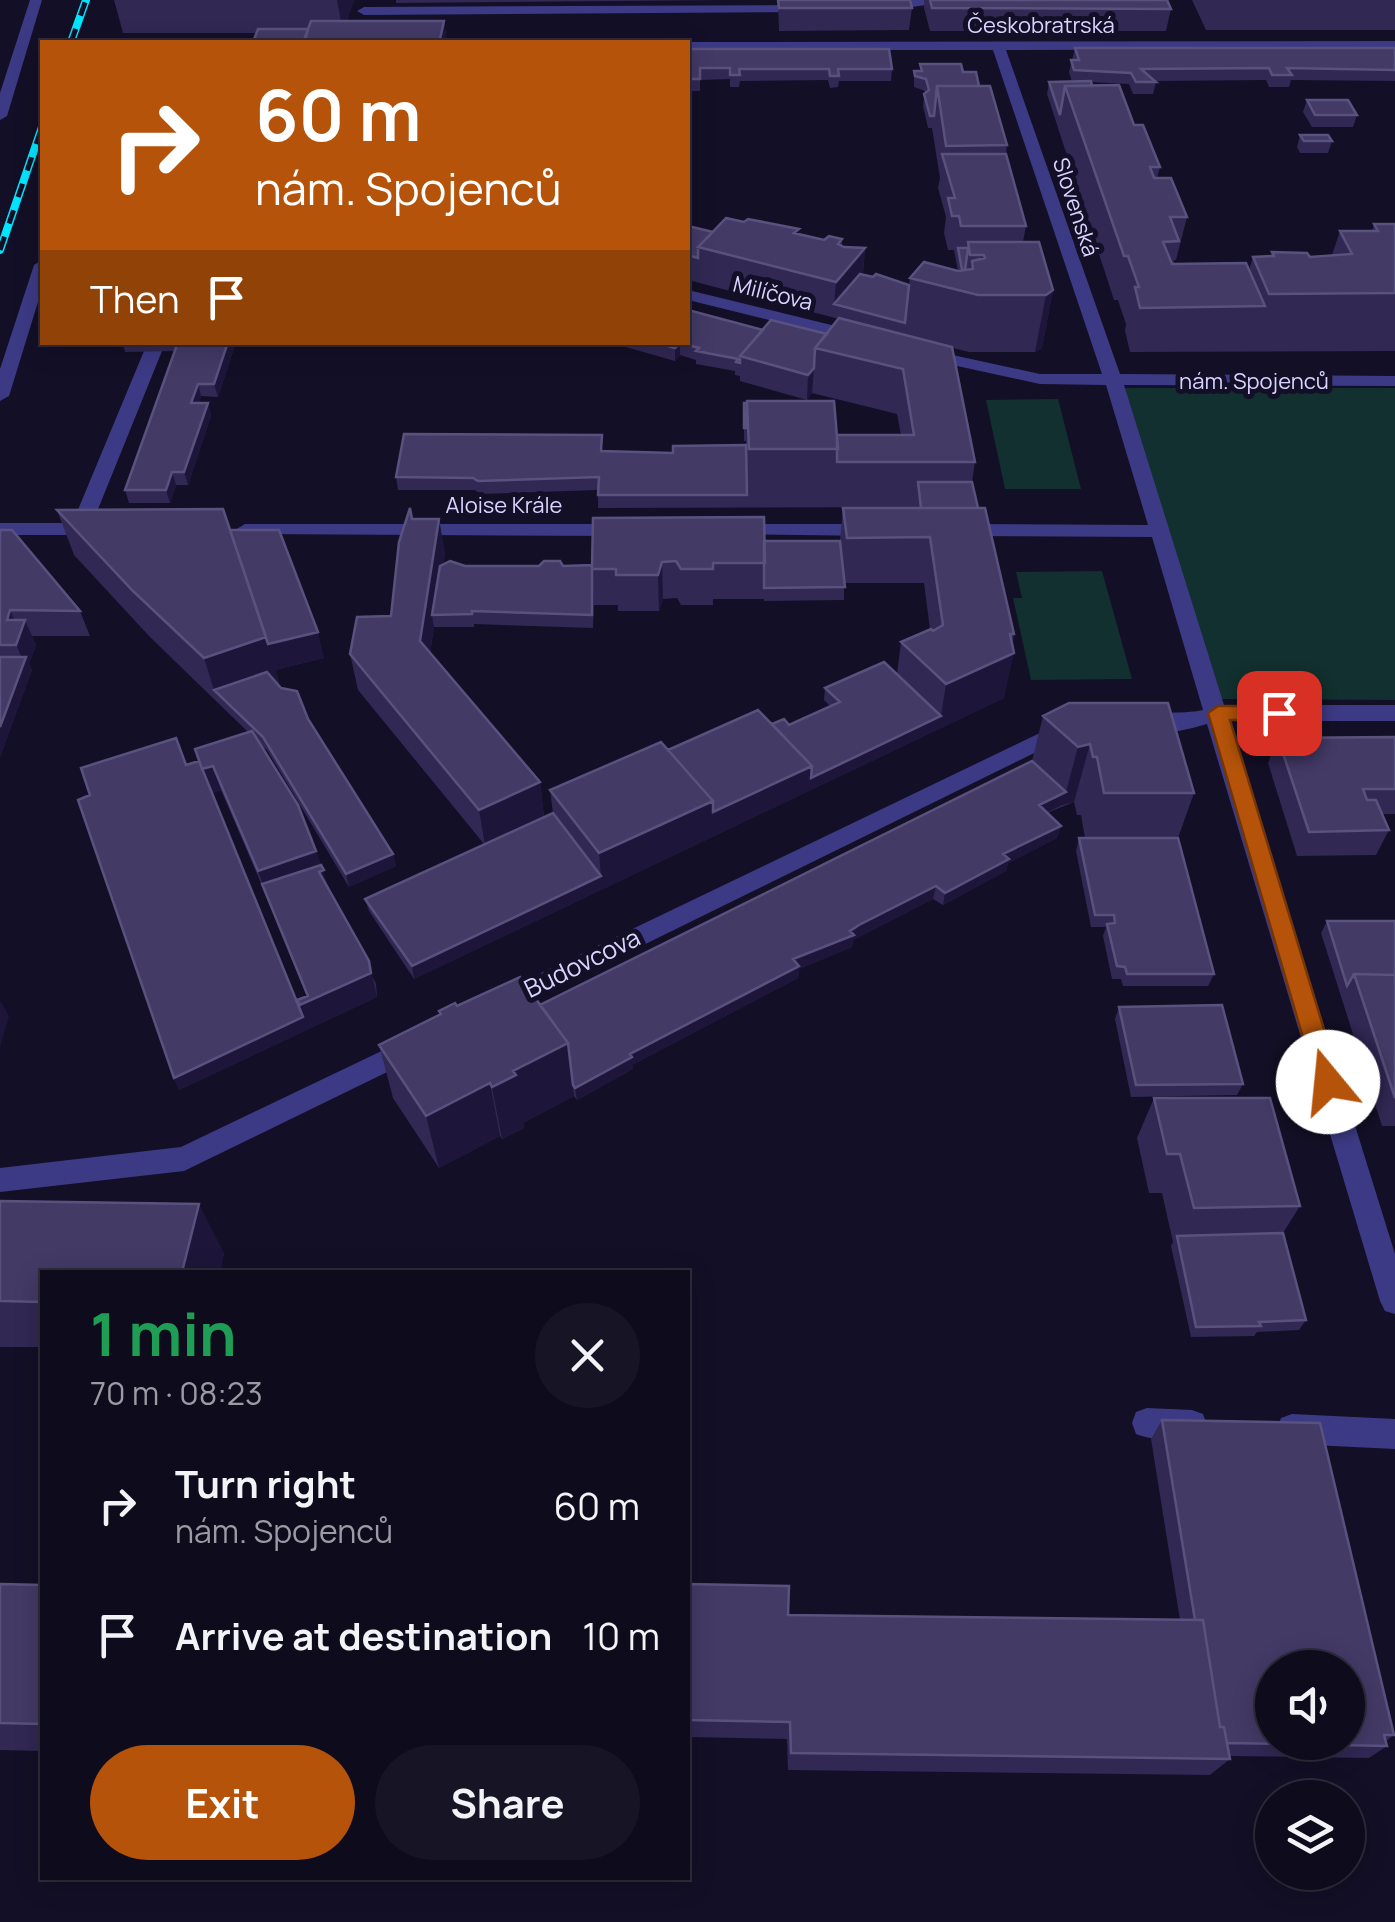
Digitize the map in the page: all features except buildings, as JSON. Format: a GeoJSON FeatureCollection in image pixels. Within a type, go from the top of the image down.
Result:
{"type":"FeatureCollection","features":[{"type":"Feature","properties":{"kind":"street"},"geometry":{"type":"LineString","coordinates":[[0,116],[36,0]]}},
{"type":"Feature","properties":{"kind":"street"},"geometry":{"type":"LineString","coordinates":[[868,8],[926,1],[1012,0]]}},
{"type":"Feature","properties":{"kind":"street"},"geometry":{"type":"LineString","coordinates":[[364,11],[832,8]]}},
{"type":"Feature","properties":{"kind":"street","name":"Slovenská"},"geometry":{"type":"LineString","coordinates":[[998,45],[1102,358],[1114,382]]}},
{"type":"Feature","properties":{"kind":"street","name":"Českobratrská"},"geometry":{"type":"LineString","coordinates":[[690,46],[1395,45]]}},
{"type":"Feature","properties":{"kind":"street"},"geometry":{"type":"LineString","coordinates":[[21,47],[40,47]]}},
{"type":"Feature","properties":{"kind":"street"},"geometry":{"type":"LineString","coordinates":[[0,396],[40,271]]}},
{"type":"Feature","properties":{"kind":"street","name":"Milíčova"},"geometry":{"type":"LineString","coordinates":[[690,295],[963,364]]}},
{"type":"Feature","properties":{"kind":"street"},"geometry":{"type":"LineString","coordinates":[[80,529],[154,351]]}},
{"type":"Feature","properties":{"kind":"street","name":"nám. Spojenců"},"geometry":{"type":"LineString","coordinates":[[963,364],[1040,379],[1114,382],[1395,381]]}},
{"type":"Feature","properties":{"kind":"street"},"geometry":{"type":"LineString","coordinates":[[1114,382],[1395,1302]]}},
{"type":"Feature","properties":{"kind":"street"},"geometry":{"type":"LineString","coordinates":[[0,529],[119,529]]}},
{"type":"Feature","properties":{"kind":"street","name":"Aloise Krále"},"geometry":{"type":"LineString","coordinates":[[215,530],[651,530]]}},
{"type":"Feature","properties":{"kind":"street"},"geometry":{"type":"LineString","coordinates":[[710,530],[888,530]]}},
{"type":"Feature","properties":{"kind":"street"},"geometry":{"type":"LineString","coordinates":[[948,530],[1160,531]]}},
{"type":"Feature","properties":{"kind":"street"},"geometry":{"type":"LineString","coordinates":[[1122,723],[1184,723],[1218,713],[1395,712]]}},
{"type":"Feature","properties":{"kind":"street","name":"Budovcova"},"geometry":{"type":"LineString","coordinates":[[468,1019],[1056,730],[1090,724]]}},
{"type":"Feature","properties":{"kind":"street"},"geometry":{"type":"LineString","coordinates":[[0,1180],[184,1159],[433,1036]]}},
{"type":"Feature","properties":{"kind":"street"},"geometry":{"type":"LineString","coordinates":[[1147,1423],[1222,1426]]}},
{"type":"Feature","properties":{"kind":"street"},"geometry":{"type":"LineString","coordinates":[[1259,1428],[1395,1434]]}},
{"type":"Feature","properties":{"kind":"green space"},"geometry":{"type":"Polygon","coordinates":[[[1124,388],[1395,388],[1395,700],[1218,699],[1124,388]]]}},
{"type":"Feature","properties":{"kind":"green space"},"geometry":{"type":"Polygon","coordinates":[[[1058,399],[1081,489],[1005,489],[986,400],[1058,399]]]}},
{"type":"Feature","properties":{"kind":"green space"},"geometry":{"type":"Polygon","coordinates":[[[1102,571],[1132,679],[1031,680],[1013,598],[1022,598],[1016,572],[1102,571]]]}},
{"type":"Feature","properties":{"kind":"railway"},"geometry":{"type":"LineString","coordinates":[[72,40],[86,0]]}},
{"type":"Feature","properties":{"kind":"railway"},"geometry":{"type":"LineString","coordinates":[[0,250],[40,133]]}},
{"type":"Feature","properties":{"kind":"route"},"geometry":{"type":"LineString","coordinates":[[1279,713],[1218,713],[1328,1082]]}}]}
